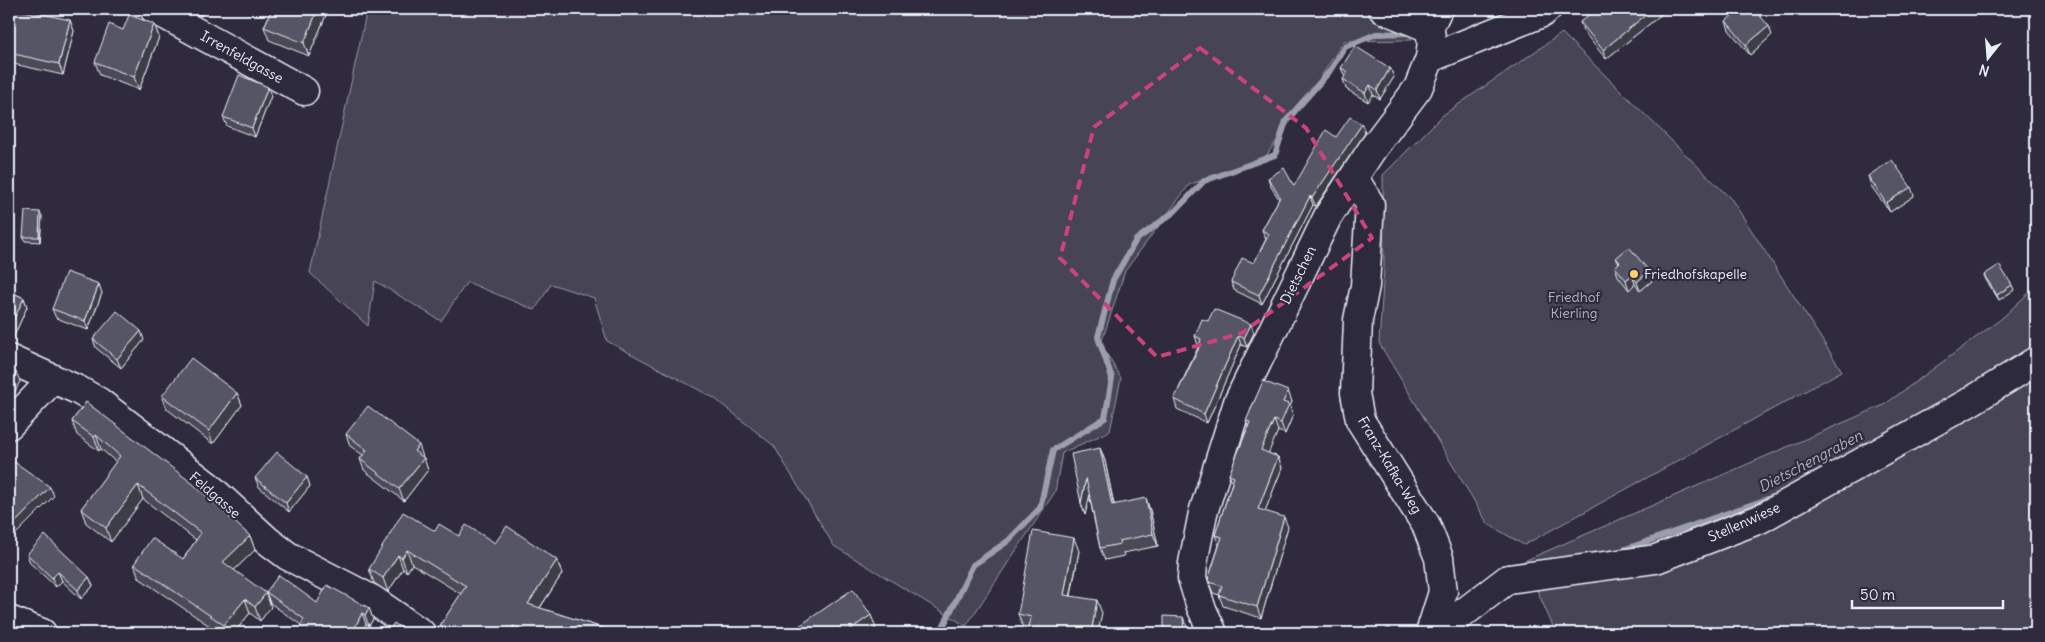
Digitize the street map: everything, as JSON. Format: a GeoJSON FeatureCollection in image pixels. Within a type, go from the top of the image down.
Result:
{"type":"FeatureCollection","features":[{"type":"Feature","properties":{"kind":"street","name":"Irrenfeldgasse"},"geometry":{"type":"LineString","coordinates":[[154,9],[304,91]]}},
{"type":"Feature","properties":{"kind":"street"},"geometry":{"type":"LineString","coordinates":[[1383,9],[1434,18],[1430,58],[1542,13],[1547,9]]}},
{"type":"Feature","properties":{"kind":"street","name":"Dietschen"},"geometry":{"type":"LineString","coordinates":[[1213,633],[1201,607],[1192,578],[1193,563],[1206,504],[1238,402],[1328,216],[1373,148],[1418,88],[1430,58]]}},
{"type":"Feature","properties":{"kind":"street","name":"Franz-Kafka-Weg"},"geometry":{"type":"LineString","coordinates":[[1354,178],[1370,204],[1366,286],[1358,320],[1355,393],[1360,420],[1426,525],[1439,558],[1443,592],[1430,633]]}},
{"type":"Feature","properties":{"kind":"street","name":"Feldgasse"},"geometry":{"type":"LineString","coordinates":[[9,359],[78,390],[99,402],[207,485],[268,541],[288,556],[373,600],[421,633]]}},
{"type":"Feature","properties":{"kind":"street","name":"Stellenwiese"},"geometry":{"type":"LineString","coordinates":[[1437,633],[1508,579],[1656,559],[1760,519],[1968,403],[2036,360]]}},
{"type":"Feature","properties":{"kind":"street"},"geometry":{"type":"LineString","coordinates":[[9,425],[53,379]]}},
{"type":"Feature","properties":{"kind":"street"},"geometry":{"type":"LineString","coordinates":[[9,620],[42,633]]}},
{"type":"Feature","properties":{"kind":"highlighted area"},"geometry":{"type":"Polygon","coordinates":[[[1200,48],[1306,128],[1372,238],[1242,333],[1157,357],[1060,258],[1094,127],[1200,48]]]}},
{"type":"Feature","properties":{"kind":"green space"},"geometry":{"type":"Polygon","coordinates":[[[367,9],[1370,9],[1398,20],[1412,40],[1344,41],[1266,156],[1189,185],[1125,271],[1101,344],[1121,378],[1110,431],[1062,453],[1055,492],[966,626],[834,546],[774,446],[714,398],[607,341],[594,298],[551,284],[535,310],[467,282],[441,321],[375,281],[368,326],[310,273],[367,9]]]}},
{"type":"Feature","properties":{"kind":"green space","name":"Friedhof Kierling"},"geometry":{"type":"Polygon","coordinates":[[[1562,33],[1732,200],[1842,371],[1524,545],[1488,524],[1379,343],[1384,269],[1383,175],[1443,115],[1562,33]]]}},
{"type":"Feature","properties":{"kind":"green space"},"geometry":{"type":"Polygon","coordinates":[[[2036,286],[2036,633],[1556,633],[1524,561],[1884,405],[2001,319],[2036,286]]]}},
{"type":"Feature","properties":{"kind":"building"},"geometry":{"type":"Polygon","coordinates":[[[9,9],[70,20],[59,64],[9,53],[9,9]]]}},
{"type":"Feature","properties":{"kind":"building"},"geometry":{"type":"Polygon","coordinates":[[[272,9],[318,9],[304,43],[264,27],[272,9]]]}},
{"type":"Feature","properties":{"kind":"building"},"geometry":{"type":"Polygon","coordinates":[[[1596,9],[1653,9],[1603,50],[1580,22],[1596,9]]]}},
{"type":"Feature","properties":{"kind":"building"},"geometry":{"type":"Polygon","coordinates":[[[1740,9],[1754,9],[1769,26],[1746,45],[1726,21],[1740,9]]]}},
{"type":"Feature","properties":{"kind":"building"},"geometry":{"type":"Polygon","coordinates":[[[129,15],[154,24],[134,77],[95,62],[109,24],[123,30],[129,15]]]}},
{"type":"Feature","properties":{"kind":"building"},"geometry":{"type":"Polygon","coordinates":[[[1355,46],[1390,68],[1377,90],[1370,85],[1365,93],[1343,79],[1348,72],[1341,68],[1355,46]]]}},
{"type":"Feature","properties":{"kind":"building"},"geometry":{"type":"Polygon","coordinates":[[[239,75],[268,87],[252,128],[223,117],[239,75]]]}},
{"type":"Feature","properties":{"kind":"building"},"geometry":{"type":"Polygon","coordinates":[[[1350,117],[1362,124],[1312,198],[1310,196],[1259,295],[1231,282],[1242,258],[1254,263],[1269,234],[1262,230],[1280,197],[1268,178],[1284,168],[1294,186],[1326,130],[1336,137],[1350,117]]]}},
{"type":"Feature","properties":{"kind":"building"},"geometry":{"type":"Polygon","coordinates":[[[1892,160],[1911,187],[1886,203],[1868,176],[1892,160]]]}},
{"type":"Feature","properties":{"kind":"building"},"geometry":{"type":"Polygon","coordinates":[[[25,211],[40,212],[39,237],[23,237],[25,211]]]}},
{"type":"Feature","properties":{"kind":"building"},"geometry":{"type":"Polygon","coordinates":[[[1629,247],[1649,271],[1637,282],[1632,275],[1626,280],[1615,267],[1620,262],[1616,258],[1629,247]]]}},
{"type":"Feature","properties":{"kind":"building"},"geometry":{"type":"Polygon","coordinates":[[[1999,265],[2012,285],[1997,295],[1984,275],[1999,265]]]}},
{"type":"Feature","properties":{"kind":"building"},"geometry":{"type":"Polygon","coordinates":[[[66,272],[99,284],[85,321],[52,309],[66,272]]]}},
{"type":"Feature","properties":{"kind":"building"},"geometry":{"type":"Polygon","coordinates":[[[9,291],[24,298],[9,329],[9,291]]]}},
{"type":"Feature","properties":{"kind":"building"},"geometry":{"type":"Polygon","coordinates":[[[1214,309],[1251,324],[1244,338],[1238,336],[1204,414],[1174,399],[1198,350],[1201,339],[1195,336],[1202,319],[1208,321],[1214,309]]]}},
{"type":"Feature","properties":{"kind":"building"},"geometry":{"type":"Polygon","coordinates":[[[117,311],[141,331],[117,359],[93,339],[117,311]]]}},
{"type":"Feature","properties":{"kind":"building"},"geometry":{"type":"Polygon","coordinates":[[[191,358],[237,393],[209,431],[162,396],[191,358]]]}},
{"type":"Feature","properties":{"kind":"building"},"geometry":{"type":"Polygon","coordinates":[[[9,368],[16,372],[9,390],[9,368]]]}},
{"type":"Feature","properties":{"kind":"building"},"geometry":{"type":"Polygon","coordinates":[[[1263,381],[1288,391],[1283,402],[1289,404],[1281,423],[1274,420],[1261,450],[1278,457],[1258,509],[1284,517],[1257,607],[1219,595],[1222,586],[1208,580],[1222,537],[1215,535],[1234,477],[1229,475],[1250,422],[1246,421],[1263,381]]]}},
{"type":"Feature","properties":{"kind":"building"},"geometry":{"type":"Polygon","coordinates":[[[86,402],[192,483],[250,536],[223,562],[266,593],[255,607],[245,599],[224,625],[134,564],[152,538],[183,559],[201,533],[138,485],[106,528],[81,509],[120,456],[96,435],[94,437],[72,421],[86,402]]]}},
{"type":"Feature","properties":{"kind":"building"},"geometry":{"type":"Polygon","coordinates":[[[368,406],[419,445],[414,451],[424,458],[399,489],[360,459],[367,450],[346,434],[368,406]]]}},
{"type":"Feature","properties":{"kind":"building"},"geometry":{"type":"Polygon","coordinates":[[[1100,448],[1112,505],[1146,498],[1153,534],[1119,541],[1120,544],[1100,548],[1086,478],[1081,503],[1071,454],[1100,448]]]}},
{"type":"Feature","properties":{"kind":"building"},"geometry":{"type":"Polygon","coordinates":[[[277,452],[307,477],[286,503],[255,478],[277,452]]]}},
{"type":"Feature","properties":{"kind":"building"},"geometry":{"type":"Polygon","coordinates":[[[9,458],[50,487],[9,529],[9,494],[11,492],[9,490],[9,458]]]}},
{"type":"Feature","properties":{"kind":"building"},"geometry":{"type":"Polygon","coordinates":[[[403,512],[435,531],[439,524],[459,536],[466,525],[495,543],[507,526],[557,560],[528,604],[606,629],[604,633],[534,633],[513,626],[508,633],[435,633],[466,586],[407,550],[402,558],[398,555],[383,578],[369,569],[403,512]]]}},
{"type":"Feature","properties":{"kind":"building"},"geometry":{"type":"Polygon","coordinates":[[[1033,531],[1074,538],[1064,595],[1097,600],[1091,633],[1028,633],[1031,617],[1018,614],[1033,531]]]}},
{"type":"Feature","properties":{"kind":"building"},"geometry":{"type":"Polygon","coordinates":[[[45,535],[89,577],[78,590],[58,572],[52,578],[27,554],[45,535]]]}},
{"type":"Feature","properties":{"kind":"building"},"geometry":{"type":"Polygon","coordinates":[[[279,575],[317,603],[327,585],[369,608],[365,615],[362,613],[352,633],[297,633],[304,619],[266,592],[279,575]]]}},
{"type":"Feature","properties":{"kind":"building"},"geometry":{"type":"Polygon","coordinates":[[[853,589],[871,615],[845,633],[789,633],[853,589]]]}},
{"type":"Feature","properties":{"kind":"building"},"geometry":{"type":"Polygon","coordinates":[[[1164,616],[1183,617],[1184,633],[1164,633],[1164,616]]]}},
{"type":"Feature","properties":{"kind":"building"},"geometry":{"type":"Polygon","coordinates":[[[394,623],[407,632],[411,633],[387,633],[394,623]]]}},
{"type":"Feature","properties":{"kind":"building"},"geometry":{"type":"Polygon","coordinates":[[[1389,627],[1394,633],[1381,633],[1389,627]]]}},
{"type":"Feature","properties":{"kind":"waterway"},"geometry":{"type":"LineString","coordinates":[[936,633],[943,627],[973,565],[1008,541],[1040,508],[1053,450],[1105,418],[1112,378],[1098,337],[1113,280],[1136,240],[1175,211],[1204,181],[1275,155],[1286,121],[1329,72],[1345,47],[1376,34],[1409,33]]}},
{"type":"Feature","properties":{"kind":"waterway","name":"Dietschengraben"},"geometry":{"type":"LineString","coordinates":[[1620,551],[1776,496]]}},
{"type":"Feature","properties":{"kind":"place","name":"Friedhofskapelle"},"geometry":{"type":"Point","coordinates":[1634,274]}}]}
